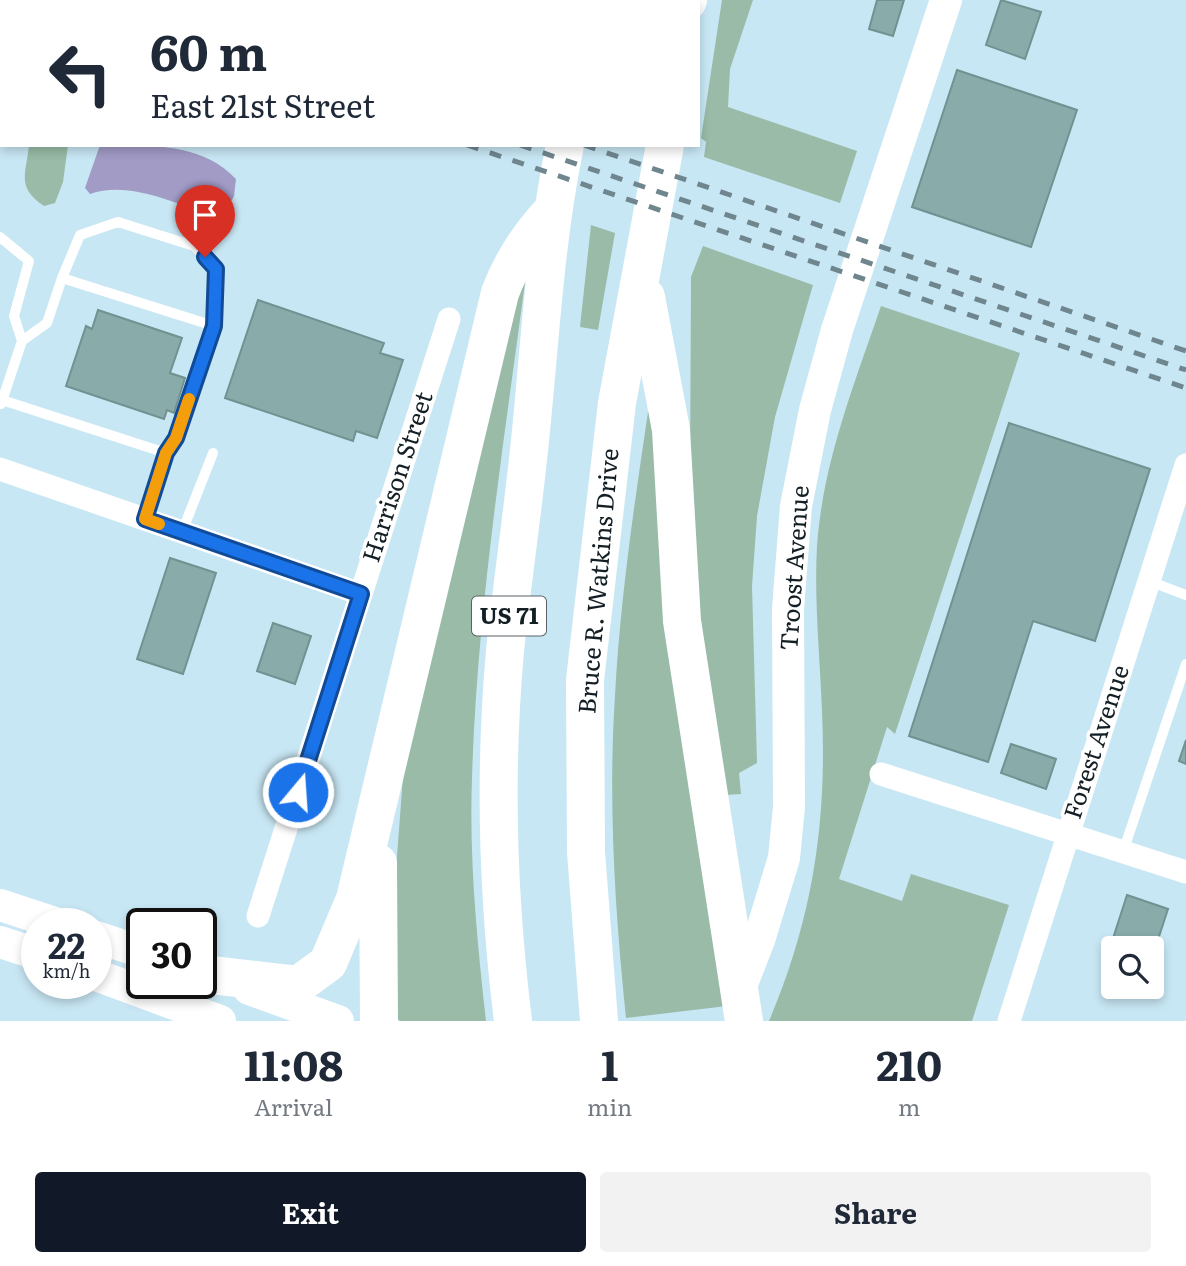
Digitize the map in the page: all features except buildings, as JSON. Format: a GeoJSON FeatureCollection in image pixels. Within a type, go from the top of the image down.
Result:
{"type":"FeatureCollection","features":[{"type":"Feature","properties":{"kind":"highway","name":"US 71"},"geometry":{"type":"LineString","coordinates":[[513,1021],[504,946],[501,864],[505,653],[551,212],[565,147]]}},
{"type":"Feature","properties":{"kind":"highway","name":"Bruce R. Watkins Drive"},"geometry":{"type":"LineString","coordinates":[[599,1021],[586,852],[585,680],[617,403],[665,147]]}},
{"type":"Feature","properties":{"kind":"highway"},"geometry":{"type":"LineString","coordinates":[[217,974],[298,985],[328,962],[355,899],[385,784],[500,293],[510,265],[527,238],[551,212]]}},
{"type":"Feature","properties":{"kind":"highway"},"geometry":{"type":"LineString","coordinates":[[644,259],[671,430],[682,621],[744,1021]]}},
{"type":"Feature","properties":{"kind":"highway"},"geometry":{"type":"LineString","coordinates":[[379,1021],[378,859],[385,784]]}},
{"type":"Feature","properties":{"kind":"main road","name":"Troost Avenue"},"geometry":{"type":"LineString","coordinates":[[727,1021],[759,940],[784,858],[789,807],[788,610],[796,506],[815,410],[837,330],[946,0]]}},
{"type":"Feature","properties":{"kind":"main road"},"geometry":{"type":"LineString","coordinates":[[0,905],[21,912]]}},
{"type":"Feature","properties":{"kind":"main road"},"geometry":{"type":"LineString","coordinates":[[0,942],[21,949]]}},
{"type":"Feature","properties":{"kind":"main road"},"geometry":{"type":"LineString","coordinates":[[217,977],[338,1021]]}},
{"type":"Feature","properties":{"kind":"main road"},"geometry":{"type":"LineString","coordinates":[[112,981],[220,1021]]}},
{"type":"Feature","properties":{"kind":"street","name":"Harrison Street"},"geometry":{"type":"LineString","coordinates":[[258,916],[449,318]]}},
{"type":"Feature","properties":{"kind":"street","name":"Forest Avenue"},"geometry":{"type":"LineString","coordinates":[[1009,1021],[1186,464]]}},
{"type":"Feature","properties":{"kind":"street"},"geometry":{"type":"LineString","coordinates":[[0,469],[361,594]]}},
{"type":"Feature","properties":{"kind":"street"},"geometry":{"type":"LineString","coordinates":[[881,774],[1186,872]]}},
{"type":"Feature","properties":{"kind":"lane"},"geometry":{"type":"LineString","coordinates":[[145,519],[166,453],[176,438],[214,326],[216,269],[194,246],[118,222],[80,235],[47,323],[22,341],[1,403],[166,453]]}},
{"type":"Feature","properties":{"kind":"lane"},"geometry":{"type":"LineString","coordinates":[[0,237],[29,261],[14,316],[22,341]]}},
{"type":"Feature","properties":{"kind":"lane"},"geometry":{"type":"LineString","coordinates":[[62,278],[214,326]]}},
{"type":"Feature","properties":{"kind":"lane"},"geometry":{"type":"LineString","coordinates":[[182,532],[213,453]]}},
{"type":"Feature","properties":{"kind":"lane"},"geometry":{"type":"LineString","coordinates":[[1149,580],[1186,595]]}},
{"type":"Feature","properties":{"kind":"lane"},"geometry":{"type":"LineString","coordinates":[[1123,852],[1186,664]]}},
{"type":"Feature","properties":{"kind":"green space"},"geometry":{"type":"Polygon","coordinates":[[[722,0],[753,0],[730,69],[728,107],[857,151],[840,203],[704,157],[706,142],[701,138],[722,0]]]}},
{"type":"Feature","properties":{"kind":"green space"},"geometry":{"type":"Polygon","coordinates":[[[29,147],[68,147],[63,182],[55,203],[44,206],[29,193],[25,172],[29,147]]]}},
{"type":"Feature","properties":{"kind":"green space"},"geometry":{"type":"Polygon","coordinates":[[[591,225],[615,233],[598,330],[580,327],[591,225]]]}},
{"type":"Feature","properties":{"kind":"green space"},"geometry":{"type":"Polygon","coordinates":[[[703,246],[813,285],[775,417],[757,516],[752,586],[757,763],[739,773],[741,794],[725,795],[701,630],[690,479],[691,277],[703,246]]]}},
{"type":"Feature","properties":{"kind":"green space"},"geometry":{"type":"Polygon","coordinates":[[[513,283],[525,283],[485,592],[472,778],[473,869],[486,1021],[400,1021],[393,1015],[394,896],[405,750],[513,283]]]}},
{"type":"Feature","properties":{"kind":"green space"},"geometry":{"type":"Polygon","coordinates":[[[881,306],[1020,353],[895,734],[887,727],[839,879],[902,901],[911,874],[1009,905],[972,1021],[769,1021],[797,945],[814,869],[819,831],[823,752],[816,567],[820,515],[841,424],[881,306]]]}},
{"type":"Feature","properties":{"kind":"green space"},"geometry":{"type":"Polygon","coordinates":[[[648,412],[659,412],[727,1006],[626,1018],[614,857],[613,736],[624,589],[648,412]]]}},
{"type":"Feature","properties":{"kind":"shaded area"},"geometry":{"type":"Polygon","coordinates":[[[99,147],[173,148],[207,158],[236,179],[234,196],[226,211],[212,214],[151,195],[120,190],[90,194],[85,188],[99,147]]]}},
{"type":"Feature","properties":{"kind":"railway"},"geometry":{"type":"LineString","coordinates":[[473,147],[1186,388]]}},
{"type":"Feature","properties":{"kind":"railway"},"geometry":{"type":"LineString","coordinates":[[526,147],[1186,370]]}},
{"type":"Feature","properties":{"kind":"railway"},"geometry":{"type":"LineString","coordinates":[[590,147],[1186,351]]}},
{"type":"Feature","properties":{"kind":"slow traffic"},"geometry":{"type":"LineString","coordinates":[[159,524],[145,519],[166,453],[176,438],[189,399]]}},
{"type":"Feature","properties":{"kind":"route"},"geometry":{"type":"LineString","coordinates":[[205,257],[216,269],[214,326],[176,438],[166,453],[145,519],[361,594],[298,792]]}}]}
